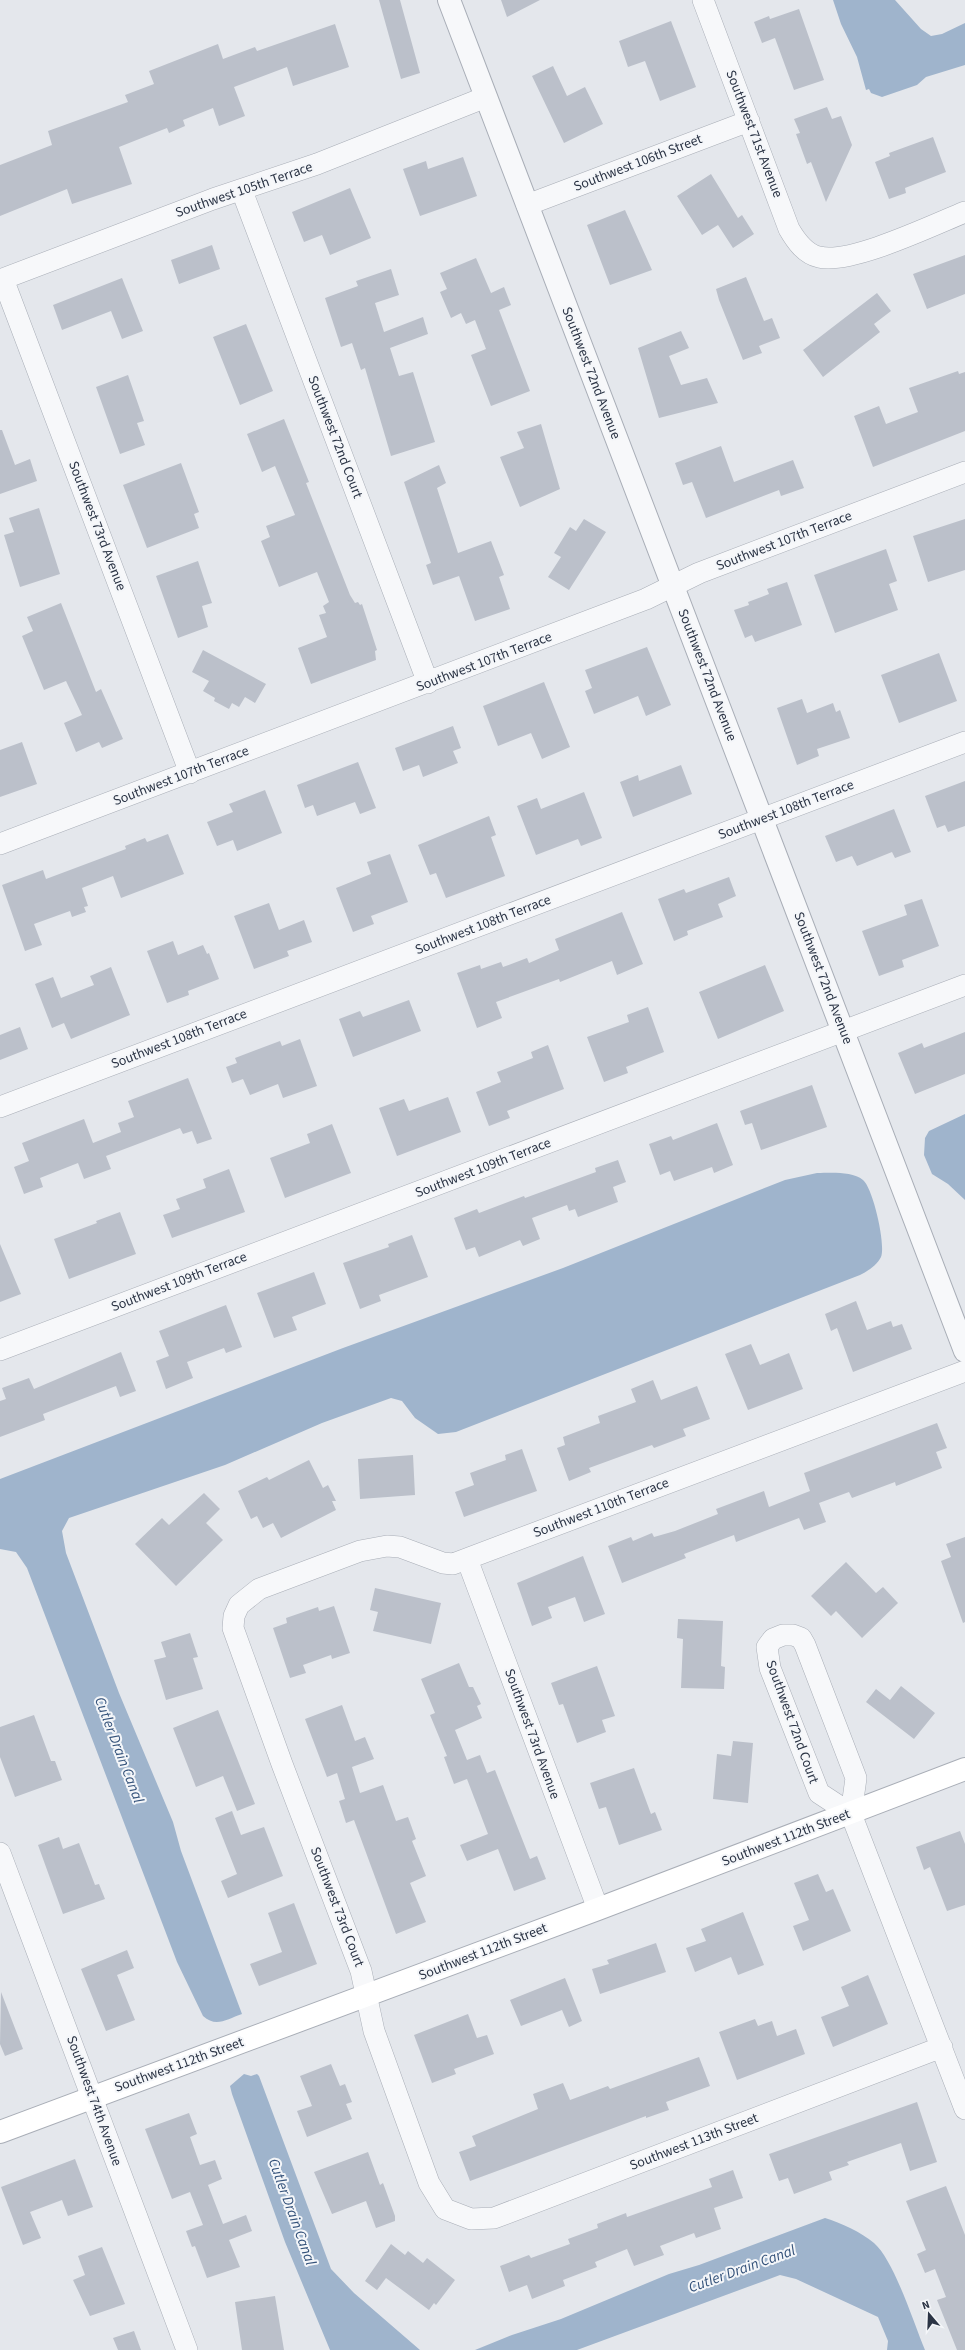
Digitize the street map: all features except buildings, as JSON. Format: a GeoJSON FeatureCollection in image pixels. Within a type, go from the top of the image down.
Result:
{"type":"FeatureCollection","features":[{"type":"Feature","properties":{"kind":"main road","name":"Southwest 112th Street"},"geometry":{"type":"LineString","coordinates":[[0,2132],[851,1814],[965,1769]]}},
{"type":"Feature","properties":{"kind":"street","name":"Southwest 72nd Avenue"},"geometry":{"type":"LineString","coordinates":[[449,0],[965,1351]]}},
{"type":"Feature","properties":{"kind":"street","name":"Southwest 71st Avenue"},"geometry":{"type":"LineString","coordinates":[[703,0],[789,229],[796,241],[806,251],[819,257],[846,257],[861,253],[965,212]]}},
{"type":"Feature","properties":{"kind":"street","name":"Southwest 105th Terrace"},"geometry":{"type":"LineString","coordinates":[[1,279],[213,199],[242,191],[317,164],[486,97]]}},
{"type":"Feature","properties":{"kind":"street","name":"Southwest 106th Street"},"geometry":{"type":"LineString","coordinates":[[527,205],[749,121]]}},
{"type":"Feature","properties":{"kind":"street","name":"Southwest 72nd Court"},"geometry":{"type":"LineString","coordinates":[[242,191],[428,683]]}},
{"type":"Feature","properties":{"kind":"street","name":"Southwest 73rd Avenue"},"geometry":{"type":"LineString","coordinates":[[1,279],[190,773]]}},
{"type":"Feature","properties":{"kind":"street","name":"Southwest 107th Terrace"},"geometry":{"type":"LineString","coordinates":[[0,844],[646,600],[699,573],[965,472]]}},
{"type":"Feature","properties":{"kind":"street","name":"Southwest 108th Terrace"},"geometry":{"type":"LineString","coordinates":[[0,1107],[965,742]]}},
{"type":"Feature","properties":{"kind":"street","name":"Southwest 109th Terrace"},"geometry":{"type":"LineString","coordinates":[[0,1350],[965,985]]}},
{"type":"Feature","properties":{"kind":"street","name":"Southwest 110th Terrace"},"geometry":{"type":"LineString","coordinates":[[239,1605],[259,1589],[372,1548],[387,1546],[400,1547],[443,1563],[454,1564],[965,1371]]}},
{"type":"Feature","properties":{"kind":"street","name":"Southwest 73rd Avenue"},"geometry":{"type":"LineString","coordinates":[[467,1559],[598,1909]]}},
{"type":"Feature","properties":{"kind":"street","name":"Southwest 73rd Court"},"geometry":{"type":"LineString","coordinates":[[239,1605],[234,1616],[235,1638],[361,1970],[374,2030],[422,2167],[437,2198],[445,2209]]}},
{"type":"Feature","properties":{"kind":"street","name":"Southwest 72nd Court"},"geometry":{"type":"LineString","coordinates":[[851,1814],[818,1793],[770,1668],[767,1647],[773,1639],[783,1635],[793,1635],[801,1638],[811,1658],[856,1778],[851,1814],[965,2109]]}},
{"type":"Feature","properties":{"kind":"street","name":"Southwest 74th Avenue"},"geometry":{"type":"LineString","coordinates":[[0,1853],[93,2097],[104,2134],[187,2350]]}},
{"type":"Feature","properties":{"kind":"street","name":"Southwest 113th Street"},"geometry":{"type":"LineString","coordinates":[[445,2209],[471,2220],[494,2218],[942,2047]]}},
{"type":"Feature","properties":{"kind":"water"},"geometry":{"type":"Polygon","coordinates":[[[833,0],[895,0],[921,29],[931,36],[942,34],[965,23],[965,65],[926,77],[917,85],[882,97],[871,93],[869,89],[866,90],[857,57],[841,24],[833,0]]]}},
{"type":"Feature","properties":{"kind":"water"},"geometry":{"type":"Polygon","coordinates":[[[965,1114],[965,1200],[948,1184],[932,1174],[924,1155],[925,1138],[929,1131],[965,1114]]]}},
{"type":"Feature","properties":{"kind":"water","name":"Cutler Drain Canal"},"geometry":{"type":"Polygon","coordinates":[[[817,1173],[841,1173],[853,1175],[863,1180],[871,1194],[878,1217],[882,1251],[881,1257],[877,1263],[860,1275],[456,1432],[438,1434],[415,1418],[402,1401],[391,1398],[322,1423],[225,1465],[69,1518],[62,1531],[66,1553],[119,1693],[173,1822],[181,1851],[242,2014],[217,2022],[208,2020],[203,2016],[177,1962],[27,1568],[16,1552],[0,1549],[0,1479],[343,1348],[563,1268],[785,1180],[817,1173]]]}},
{"type":"Feature","properties":{"kind":"water","name":"Cutler Drain Canal"},"geometry":{"type":"Polygon","coordinates":[[[244,2074],[251,2076],[257,2074],[259,2076],[331,2269],[354,2293],[420,2350],[330,2350],[285,2242],[232,2094],[230,2086],[244,2074]]]}},
{"type":"Feature","properties":{"kind":"water","name":"Cutler Drain Canal"},"geometry":{"type":"Polygon","coordinates":[[[825,2218],[844,2225],[863,2235],[874,2243],[881,2251],[896,2277],[925,2350],[887,2350],[888,2341],[878,2317],[796,2279],[780,2275],[577,2350],[475,2350],[512,2335],[561,2319],[669,2274],[699,2265],[825,2218]]]}}]}
